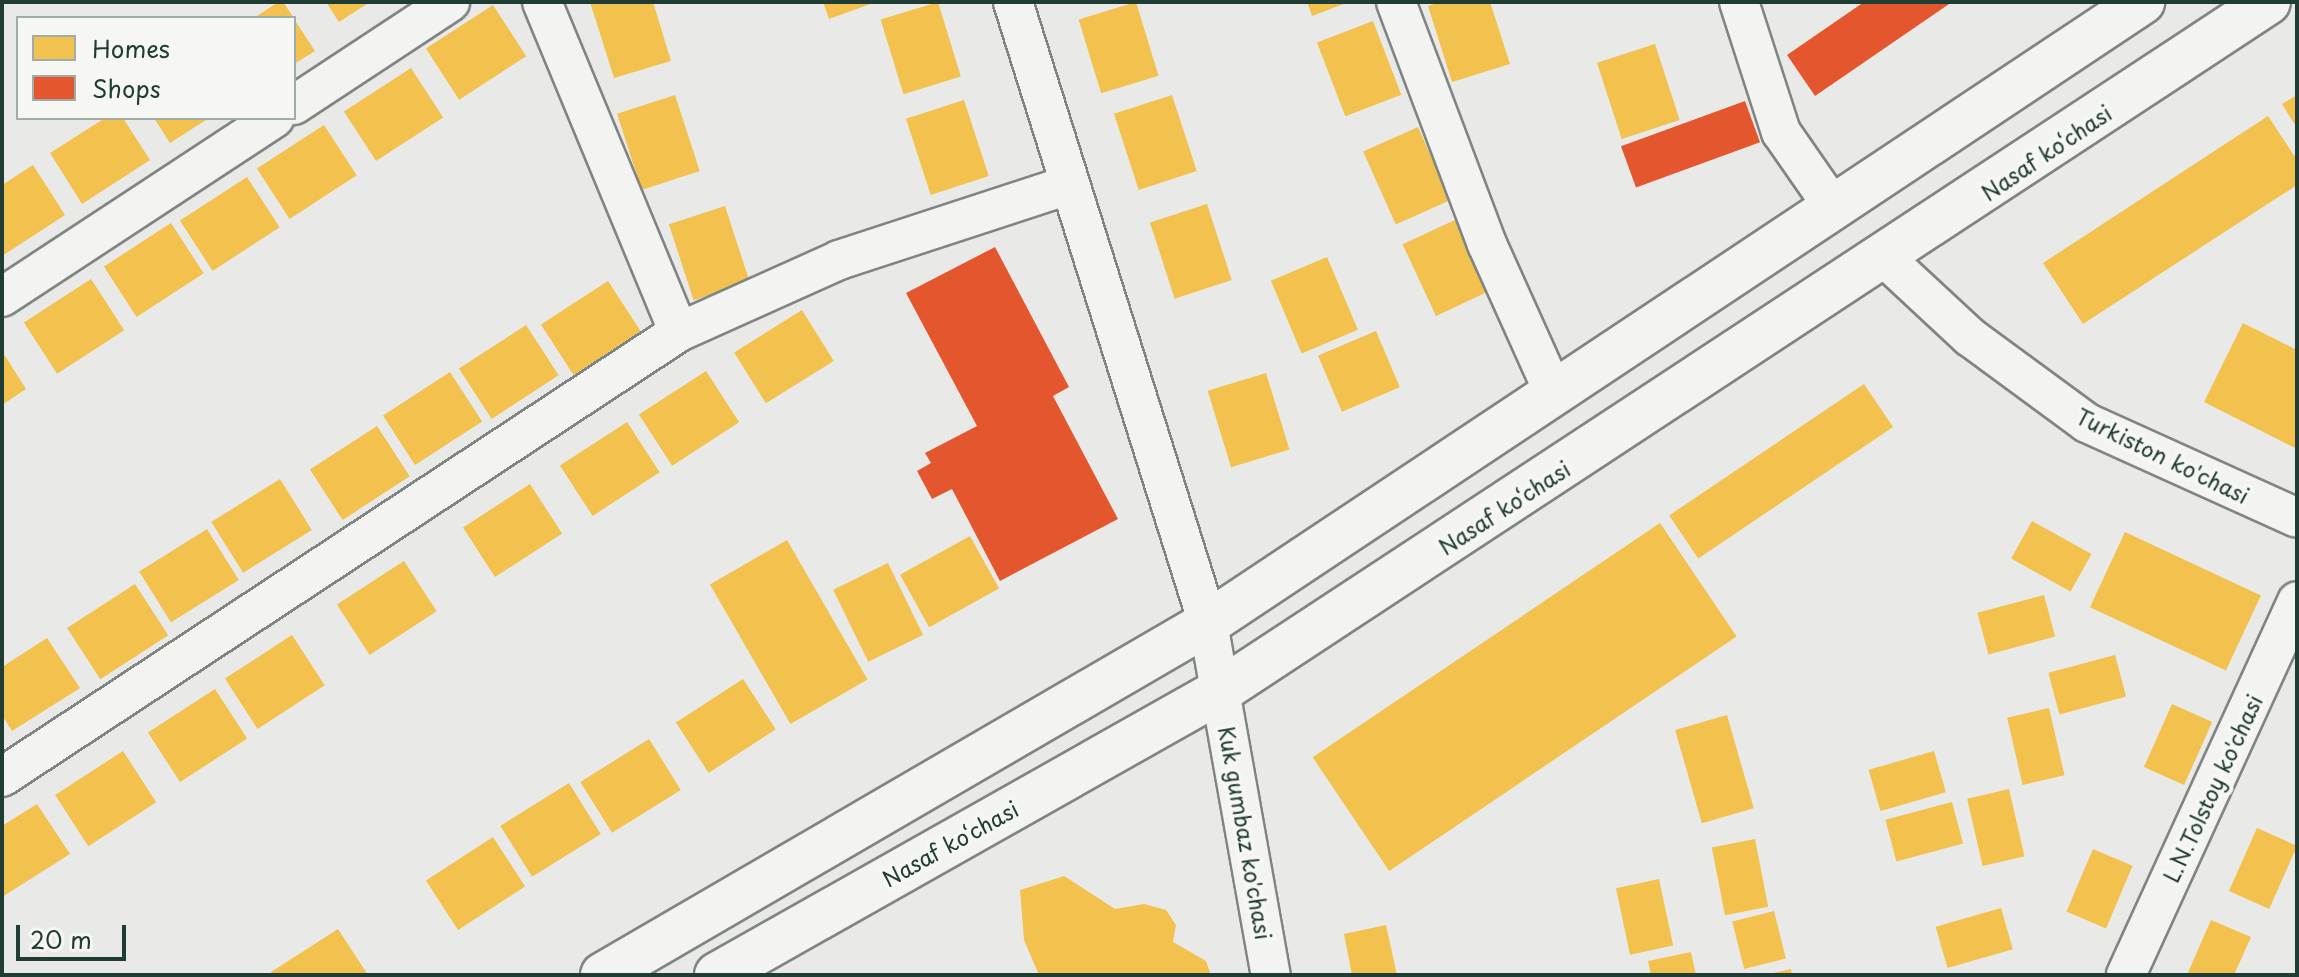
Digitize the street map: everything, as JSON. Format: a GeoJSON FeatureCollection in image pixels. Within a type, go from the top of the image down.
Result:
{"type":"FeatureCollection","features":[{"type":"Feature","properties":{"kind":"main road"},"geometry":{"type":"LineString","coordinates":[[603,975],[1208,623],[1831,204],[2141,2]]}},
{"type":"Feature","properties":{"kind":"main road","name":"Nasaf ko‘chasi"},"geometry":{"type":"LineString","coordinates":[[717,975],[1220,691],[1886,259],[2268,2]]}},
{"type":"Feature","properties":{"kind":"street"},"geometry":{"type":"LineString","coordinates":[[296,104],[450,2]]}},
{"type":"Feature","properties":{"kind":"street"},"geometry":{"type":"LineString","coordinates":[[542,2],[679,332]]}},
{"type":"Feature","properties":{"kind":"street","name":"Kuk gumbaz ko'chasi"},"geometry":{"type":"LineString","coordinates":[[1013,2],[1208,623],[1271,975]]}},
{"type":"Feature","properties":{"kind":"street"},"geometry":{"type":"LineString","coordinates":[[1396,2],[1487,244],[1553,391]]}},
{"type":"Feature","properties":{"kind":"street"},"geometry":{"type":"LineString","coordinates":[[1739,2],[1781,132],[1831,204]]}},
{"type":"Feature","properties":{"kind":"street"},"geometry":{"type":"LineString","coordinates":[[2,297],[271,120]]}},
{"type":"Feature","properties":{"kind":"street"},"geometry":{"type":"LineString","coordinates":[[2,777],[679,332],[839,260],[1069,185]]}},
{"type":"Feature","properties":{"kind":"street","name":"Turkiston ko'chasi"},"geometry":{"type":"LineString","coordinates":[[1886,259],[1970,337],[2087,423],[2297,518]]}},
{"type":"Feature","properties":{"kind":"street","name":"L.N.Tolstoy ko'chasi"},"geometry":{"type":"LineString","coordinates":[[2126,975],[2297,601]]}},
{"type":"Feature","properties":{"kind":"building: Homes"},"geometry":{"type":"Polygon","coordinates":[[[283,2],[293,16],[257,16],[283,2]]]}},
{"type":"Feature","properties":{"kind":"building: Homes"},"geometry":{"type":"Polygon","coordinates":[[[326,2],[370,2],[339,22],[326,2]]]}},
{"type":"Feature","properties":{"kind":"building: Homes"},"geometry":{"type":"Polygon","coordinates":[[[590,2],[653,2],[671,61],[614,78],[590,2]]]}},
{"type":"Feature","properties":{"kind":"building: Homes"},"geometry":{"type":"Polygon","coordinates":[[[823,2],[876,2],[829,19],[823,2]]]}},
{"type":"Feature","properties":{"kind":"building: Homes"},"geometry":{"type":"Polygon","coordinates":[[[938,2],[961,77],[903,94],[881,20],[938,2]]]}},
{"type":"Feature","properties":{"kind":"building: Homes"},"geometry":{"type":"Polygon","coordinates":[[[1136,2],[1159,76],[1101,93],[1079,20],[1136,2]]]}},
{"type":"Feature","properties":{"kind":"building: Homes"},"geometry":{"type":"Polygon","coordinates":[[[1307,2],[1349,2],[1312,16],[1307,2]]]}},
{"type":"Feature","properties":{"kind":"building: Homes"},"geometry":{"type":"Polygon","coordinates":[[[1440,2],[1490,2],[1510,64],[1452,82],[1428,6],[1440,2]]]}},
{"type":"Feature","properties":{"kind":"building: Homes"},"geometry":{"type":"Polygon","coordinates":[[[493,5],[526,56],[459,100],[426,49],[493,5]]]}},
{"type":"Feature","properties":{"kind":"building: Homes"},"geometry":{"type":"Polygon","coordinates":[[[1373,21],[1401,95],[1345,116],[1317,43],[1373,21]]]}},
{"type":"Feature","properties":{"kind":"building: Homes"},"geometry":{"type":"Polygon","coordinates":[[[296,22],[315,51],[296,63],[296,22]]]}},
{"type":"Feature","properties":{"kind":"building: Homes"},"geometry":{"type":"Polygon","coordinates":[[[1655,44],[1680,120],[1622,139],[1597,63],[1655,44]]]}},
{"type":"Feature","properties":{"kind":"building: Homes"},"geometry":{"type":"Polygon","coordinates":[[[411,68],[443,117],[376,161],[344,112],[411,68]]]}},
{"type":"Feature","properties":{"kind":"building: Homes"},"geometry":{"type":"Polygon","coordinates":[[[675,95],[700,171],[642,190],[617,114],[675,95]]]}},
{"type":"Feature","properties":{"kind":"building: Homes"},"geometry":{"type":"Polygon","coordinates":[[[1172,95],[1197,171],[1139,190],[1114,114],[1172,95]]]}},
{"type":"Feature","properties":{"kind":"building: Homes"},"geometry":{"type":"Polygon","coordinates":[[[2297,95],[2297,128],[2282,104],[2297,95]]]}},
{"type":"Feature","properties":{"kind":"building: Homes"},"geometry":{"type":"Polygon","coordinates":[[[964,100],[989,176],[931,195],[906,119],[964,100]]]}},
{"type":"Feature","properties":{"kind":"building: Homes"},"geometry":{"type":"Polygon","coordinates":[[[2268,116],[2297,160],[2297,185],[2083,324],[2043,263],[2268,116]]]}},
{"type":"Feature","properties":{"kind":"building: Homes"},"geometry":{"type":"Polygon","coordinates":[[[102,120],[124,120],[150,160],[82,204],[50,153],[102,120]]]}},
{"type":"Feature","properties":{"kind":"building: Homes"},"geometry":{"type":"Polygon","coordinates":[[[155,120],[206,120],[170,143],[155,120]]]}},
{"type":"Feature","properties":{"kind":"building: Homes"},"geometry":{"type":"Polygon","coordinates":[[[324,125],[357,175],[290,219],[257,169],[324,125]]]}},
{"type":"Feature","properties":{"kind":"building: Homes"},"geometry":{"type":"Polygon","coordinates":[[[1418,127],[1451,200],[1396,224],[1363,151],[1418,127]]]}},
{"type":"Feature","properties":{"kind":"building: Homes"},"geometry":{"type":"Polygon","coordinates":[[[33,165],[65,215],[2,256],[2,185],[33,165]]]}},
{"type":"Feature","properties":{"kind":"building: Homes"},"geometry":{"type":"Polygon","coordinates":[[[247,177],[280,227],[213,271],[180,221],[247,177]]]}},
{"type":"Feature","properties":{"kind":"building: Homes"},"geometry":{"type":"Polygon","coordinates":[[[1207,204],[1232,280],[1175,299],[1150,223],[1207,204]]]}},
{"type":"Feature","properties":{"kind":"building: Homes"},"geometry":{"type":"Polygon","coordinates":[[[725,206],[750,282],[694,300],[669,224],[725,206]]]}},
{"type":"Feature","properties":{"kind":"building: Homes"},"geometry":{"type":"Polygon","coordinates":[[[1457,219],[1490,291],[1436,316],[1403,244],[1457,219]]]}},
{"type":"Feature","properties":{"kind":"building: Homes"},"geometry":{"type":"Polygon","coordinates":[[[171,223],[204,273],[137,317],[104,267],[171,223]]]}},
{"type":"Feature","properties":{"kind":"building: Homes"},"geometry":{"type":"Polygon","coordinates":[[[1327,257],[1358,330],[1302,354],[1271,281],[1327,257]]]}},
{"type":"Feature","properties":{"kind":"building: Homes"},"geometry":{"type":"Polygon","coordinates":[[[91,279],[124,330],[57,374],[24,323],[91,279]]]}},
{"type":"Feature","properties":{"kind":"building: Homes"},"geometry":{"type":"Polygon","coordinates":[[[608,281],[641,331],[574,375],[541,325],[608,281]]]}},
{"type":"Feature","properties":{"kind":"building: Homes"},"geometry":{"type":"Polygon","coordinates":[[[802,310],[834,361],[766,403],[734,352],[802,310]]]}},
{"type":"Feature","properties":{"kind":"building: Homes"},"geometry":{"type":"Polygon","coordinates":[[[2243,323],[2297,350],[2297,449],[2204,402],[2243,323]]]}},
{"type":"Feature","properties":{"kind":"building: Homes"},"geometry":{"type":"Polygon","coordinates":[[[526,325],[559,375],[492,419],[459,369],[526,325]]]}},
{"type":"Feature","properties":{"kind":"building: Homes"},"geometry":{"type":"Polygon","coordinates":[[[1376,331],[1400,387],[1342,412],[1318,356],[1376,331]]]}},
{"type":"Feature","properties":{"kind":"building: Homes"},"geometry":{"type":"Polygon","coordinates":[[[2,351],[26,389],[2,405],[2,351]]]}},
{"type":"Feature","properties":{"kind":"building: Homes"},"geometry":{"type":"Polygon","coordinates":[[[706,371],[739,422],[672,466],[639,415],[706,371]]]}},
{"type":"Feature","properties":{"kind":"building: Homes"},"geometry":{"type":"Polygon","coordinates":[[[450,372],[482,421],[415,465],[383,416],[450,372]]]}},
{"type":"Feature","properties":{"kind":"building: Homes"},"geometry":{"type":"Polygon","coordinates":[[[1266,373],[1289,450],[1231,467],[1208,391],[1266,373]]]}},
{"type":"Feature","properties":{"kind":"building: Homes"},"geometry":{"type":"Polygon","coordinates":[[[1864,384],[1893,427],[1698,559],[1669,515],[1864,384]]]}},
{"type":"Feature","properties":{"kind":"building: Homes"},"geometry":{"type":"Polygon","coordinates":[[[627,422],[660,472],[593,516],[560,466],[627,422]]]}},
{"type":"Feature","properties":{"kind":"building: Homes"},"geometry":{"type":"Polygon","coordinates":[[[377,426],[410,476],[343,520],[310,470],[377,426]]]}},
{"type":"Feature","properties":{"kind":"building: Homes"},"geometry":{"type":"Polygon","coordinates":[[[280,479],[312,530],[243,573],[211,522],[280,479]]]}},
{"type":"Feature","properties":{"kind":"building: Homes"},"geometry":{"type":"Polygon","coordinates":[[[530,484],[562,533],[495,577],[463,528],[530,484]]]}},
{"type":"Feature","properties":{"kind":"building: Homes"},"geometry":{"type":"Polygon","coordinates":[[[2032,521],[2091,554],[2071,592],[2011,559],[2032,521]]]}},
{"type":"Feature","properties":{"kind":"building: Homes"},"geometry":{"type":"Polygon","coordinates":[[[1660,523],[1737,637],[1389,871],[1313,757],[1660,523]]]}},
{"type":"Feature","properties":{"kind":"building: Homes"},"geometry":{"type":"Polygon","coordinates":[[[207,529],[239,580],[171,622],[139,571],[207,529]]]}},
{"type":"Feature","properties":{"kind":"building: Homes"},"geometry":{"type":"Polygon","coordinates":[[[2125,532],[2261,595],[2226,671],[2090,607],[2125,532]]]}},
{"type":"Feature","properties":{"kind":"building: Homes"},"geometry":{"type":"Polygon","coordinates":[[[970,536],[999,588],[929,627],[900,575],[970,536]]]}},
{"type":"Feature","properties":{"kind":"building: Homes"},"geometry":{"type":"Polygon","coordinates":[[[787,540],[868,679],[790,724],[710,584],[787,540]]]}},
{"type":"Feature","properties":{"kind":"building: Homes"},"geometry":{"type":"Polygon","coordinates":[[[404,561],[437,611],[370,655],[337,605],[404,561]]]}},
{"type":"Feature","properties":{"kind":"building: Homes"},"geometry":{"type":"Polygon","coordinates":[[[888,563],[923,635],[868,662],[833,590],[888,563]]]}},
{"type":"Feature","properties":{"kind":"building: Homes"},"geometry":{"type":"Polygon","coordinates":[[[135,584],[168,635],[100,679],[67,628],[135,584]]]}},
{"type":"Feature","properties":{"kind":"building: Homes"},"geometry":{"type":"Polygon","coordinates":[[[2044,595],[2055,637],[1988,654],[1977,613],[2044,595]]]}},
{"type":"Feature","properties":{"kind":"building: Homes"},"geometry":{"type":"Polygon","coordinates":[[[292,635],[325,685],[258,729],[225,679],[292,635]]]}},
{"type":"Feature","properties":{"kind":"building: Homes"},"geometry":{"type":"Polygon","coordinates":[[[47,638],[80,688],[12,731],[2,715],[2,667],[47,638]]]}},
{"type":"Feature","properties":{"kind":"building: Homes"},"geometry":{"type":"Polygon","coordinates":[[[2115,655],[2126,697],[2059,714],[2048,673],[2115,655]]]}},
{"type":"Feature","properties":{"kind":"building: Homes"},"geometry":{"type":"Polygon","coordinates":[[[743,679],[776,729],[709,773],[676,723],[743,679]]]}},
{"type":"Feature","properties":{"kind":"building: Homes"},"geometry":{"type":"Polygon","coordinates":[[[215,689],[247,738],[180,782],[148,733],[215,689]]]}},
{"type":"Feature","properties":{"kind":"building: Homes"},"geometry":{"type":"Polygon","coordinates":[[[2172,704],[2212,722],[2184,785],[2144,767],[2172,704]]]}},
{"type":"Feature","properties":{"kind":"building: Homes"},"geometry":{"type":"Polygon","coordinates":[[[2049,708],[2065,775],[2023,785],[2007,718],[2049,708]]]}},
{"type":"Feature","properties":{"kind":"building: Homes"},"geometry":{"type":"Polygon","coordinates":[[[1727,715],[1754,808],[1702,823],[1675,730],[1727,715]]]}},
{"type":"Feature","properties":{"kind":"building: Homes"},"geometry":{"type":"Polygon","coordinates":[[[649,739],[681,790],[612,833],[580,782],[649,739]]]}},
{"type":"Feature","properties":{"kind":"building: Homes"},"geometry":{"type":"Polygon","coordinates":[[[123,751],[156,802],[88,846],[55,795],[123,751]]]}},
{"type":"Feature","properties":{"kind":"building: Homes"},"geometry":{"type":"Polygon","coordinates":[[[1934,751],[1946,792],[1880,811],[1869,770],[1934,751]]]}},
{"type":"Feature","properties":{"kind":"building: Homes"},"geometry":{"type":"Polygon","coordinates":[[[569,783],[601,834],[532,877],[500,826],[569,783]]]}},
{"type":"Feature","properties":{"kind":"building: Homes"},"geometry":{"type":"Polygon","coordinates":[[[2009,789],[2025,856],[1983,866],[1967,799],[2009,789]]]}},
{"type":"Feature","properties":{"kind":"building: Homes"},"geometry":{"type":"Polygon","coordinates":[[[1952,802],[1963,844],[1896,861],[1885,820],[1952,802]]]}},
{"type":"Feature","properties":{"kind":"building: Homes"},"geometry":{"type":"Polygon","coordinates":[[[37,804],[70,854],[2,897],[2,826],[37,804]]]}},
{"type":"Feature","properties":{"kind":"building: Homes"},"geometry":{"type":"Polygon","coordinates":[[[2257,828],[2297,846],[2269,909],[2229,891],[2257,828]]]}},
{"type":"Feature","properties":{"kind":"building: Homes"},"geometry":{"type":"Polygon","coordinates":[[[493,837],[525,886],[458,930],[426,881],[493,837]]]}},
{"type":"Feature","properties":{"kind":"building: Homes"},"geometry":{"type":"Polygon","coordinates":[[[1755,839],[1768,907],[1725,915],[1712,847],[1755,839]]]}},
{"type":"Feature","properties":{"kind":"building: Homes"},"geometry":{"type":"Polygon","coordinates":[[[2093,849],[2133,866],[2106,928],[2066,912],[2093,849]]]}},
{"type":"Feature","properties":{"kind":"building: Homes"},"geometry":{"type":"Polygon","coordinates":[[[1064,876],[1115,909],[1144,904],[1166,910],[1176,925],[1173,942],[1206,961],[1211,975],[1039,975],[1024,940],[1020,890],[1064,876]]]}},
{"type":"Feature","properties":{"kind":"building: Homes"},"geometry":{"type":"Polygon","coordinates":[[[1659,879],[1673,946],[1630,955],[1616,888],[1659,879]]]}},
{"type":"Feature","properties":{"kind":"building: Homes"},"geometry":{"type":"Polygon","coordinates":[[[2001,908],[2013,949],[1947,968],[1936,927],[2001,908]]]}},
{"type":"Feature","properties":{"kind":"building: Homes"},"geometry":{"type":"Polygon","coordinates":[[[1774,911],[1786,959],[1744,969],[1732,921],[1774,911]]]}},
{"type":"Feature","properties":{"kind":"building: Homes"},"geometry":{"type":"Polygon","coordinates":[[[2211,920],[2251,937],[2234,975],[2187,975],[2211,920]]]}},
{"type":"Feature","properties":{"kind":"building: Homes"},"geometry":{"type":"Polygon","coordinates":[[[1386,925],[1397,975],[1352,975],[1344,934],[1386,925]]]}},
{"type":"Feature","properties":{"kind":"building: Homes"},"geometry":{"type":"Polygon","coordinates":[[[338,929],[368,975],[272,975],[271,972],[338,929]]]}},
{"type":"Feature","properties":{"kind":"building: Homes"},"geometry":{"type":"Polygon","coordinates":[[[1691,952],[1696,975],[1651,975],[1648,961],[1691,952]]]}},
{"type":"Feature","properties":{"kind":"building: Homes"},"geometry":{"type":"Polygon","coordinates":[[[1791,969],[1792,975],[1769,975],[1769,974],[1791,969]]]}},
{"type":"Feature","properties":{"kind":"building: Shops"},"geometry":{"type":"Polygon","coordinates":[[[1864,2],[1952,2],[1815,96],[1787,55],[1864,2]]]}},
{"type":"Feature","properties":{"kind":"building: Shops"},"geometry":{"type":"Polygon","coordinates":[[[1745,101],[1760,142],[1636,187],[1621,146],[1745,101]]]}},
{"type":"Feature","properties":{"kind":"building: Shops"},"geometry":{"type":"Polygon","coordinates":[[[995,247],[1069,387],[1053,396],[1118,519],[1000,581],[952,489],[932,499],[917,471],[931,463],[925,453],[977,426],[906,293],[995,247]]]}}]}
